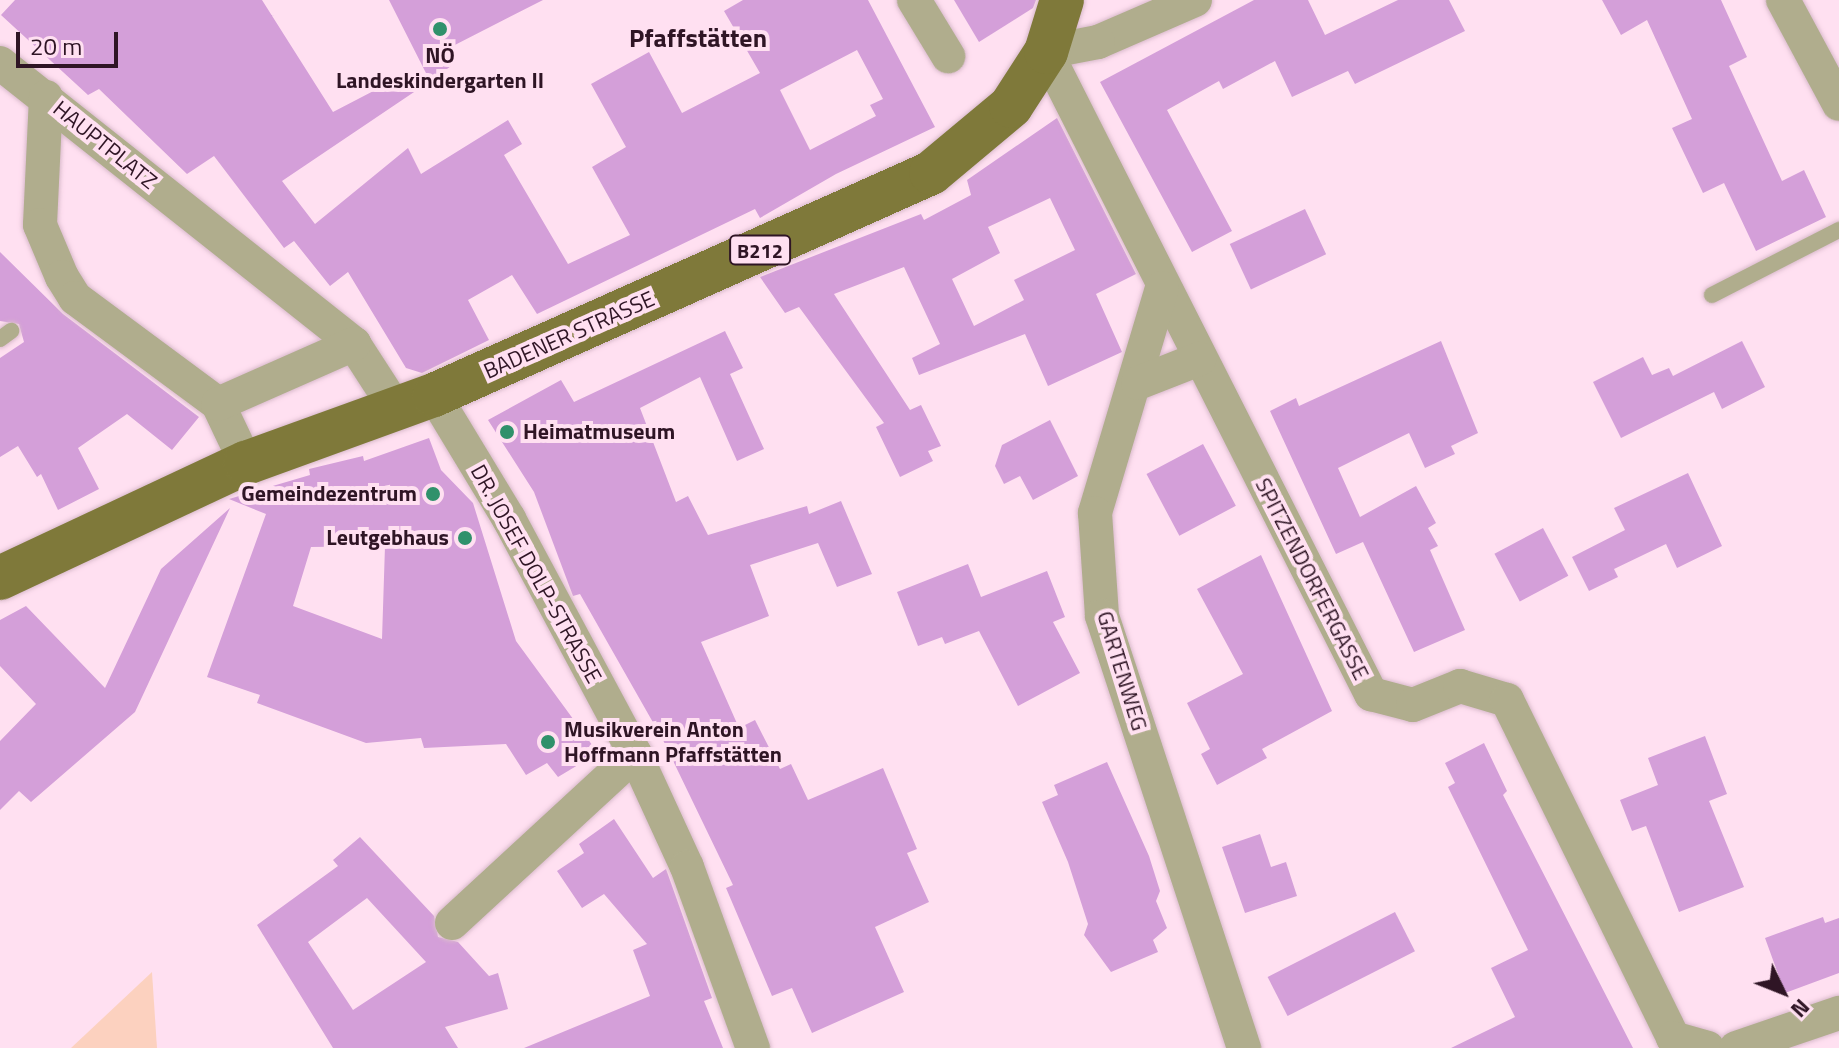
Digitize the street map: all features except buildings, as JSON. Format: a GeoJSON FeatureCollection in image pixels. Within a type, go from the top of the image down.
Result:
{"type":"FeatureCollection","features":[{"type":"Feature","properties":{"kind":"main road","name":"BADENER STRASSE"},"geometry":{"type":"LineString","coordinates":[[0,578],[246,463],[415,402],[931,173],[1011,106],[1046,52],[1062,0]]}},
{"type":"Feature","properties":{"kind":"street"},"geometry":{"type":"LineString","coordinates":[[914,0],[948,56]]}},
{"type":"Feature","properties":{"kind":"street"},"geometry":{"type":"LineString","coordinates":[[1046,52],[1098,42],[1195,0]]}},
{"type":"Feature","properties":{"kind":"street"},"geometry":{"type":"LineString","coordinates":[[1783,0],[1839,104]]}},
{"type":"Feature","properties":{"kind":"street","name":"SPITZENDORFERGASSE"},"geometry":{"type":"LineString","coordinates":[[1046,52],[1162,288],[1371,694],[1413,705],[1460,686],[1507,700],[1673,1038],[1708,1048]]}},
{"type":"Feature","properties":{"kind":"street"},"geometry":{"type":"LineString","coordinates":[[0,63],[46,97]]}},
{"type":"Feature","properties":{"kind":"street","name":"HAUPTPLATZ"},"geometry":{"type":"LineString","coordinates":[[46,97],[354,344],[415,402]]}},
{"type":"Feature","properties":{"kind":"street","name":"HAUPTPLATZ"},"geometry":{"type":"LineString","coordinates":[[46,97],[40,225],[62,277],[75,298],[218,404],[246,463]]}},
{"type":"Feature","properties":{"kind":"street","name":"GARTENWEG"},"geometry":{"type":"LineString","coordinates":[[1162,288],[1138,383],[1095,513],[1102,616],[1244,1048]]}},
{"type":"Feature","properties":{"kind":"street"},"geometry":{"type":"LineString","coordinates":[[218,404],[354,344]]}},
{"type":"Feature","properties":{"kind":"street"},"geometry":{"type":"LineString","coordinates":[[1138,383],[1199,359]]}},
{"type":"Feature","properties":{"kind":"street","name":"DR. JOSEF DOLP-STRASSE"},"geometry":{"type":"LineString","coordinates":[[415,402],[509,519],[635,754],[687,867],[753,1048]]}},
{"type":"Feature","properties":{"kind":"street"},"geometry":{"type":"LineString","coordinates":[[452,923],[635,754]]}},
{"type":"Feature","properties":{"kind":"street"},"geometry":{"type":"LineString","coordinates":[[1736,1048],[1839,1013]]}},
{"type":"Feature","properties":{"kind":"lane"},"geometry":{"type":"LineString","coordinates":[[1712,295],[1839,230]]}},
{"type":"Feature","properties":{"kind":"shaded area"},"geometry":{"type":"Polygon","coordinates":[[[152,972],[157,1048],[71,1048],[152,972]]]}},
{"type":"Feature","properties":{"kind":"place","name":"NÖ Landeskindergarten II"},"geometry":{"type":"Point","coordinates":[440,29]}},
{"type":"Feature","properties":{"kind":"place","name":"Heimatmuseum"},"geometry":{"type":"Point","coordinates":[507,432]}},
{"type":"Feature","properties":{"kind":"place","name":"Gemeindezentrum"},"geometry":{"type":"Point","coordinates":[433,494]}},
{"type":"Feature","properties":{"kind":"place","name":"Leutgebhaus"},"geometry":{"type":"Point","coordinates":[465,538]}},
{"type":"Feature","properties":{"kind":"place","name":"Musikverein Anton Hoffmann Pfaffstätten"},"geometry":{"type":"Point","coordinates":[548,742]}},
{"type":"Feature","properties":{"kind":"district","name":"Pfaffstätten"},"geometry":{"type":"Point","coordinates":[698,38]}}]}
